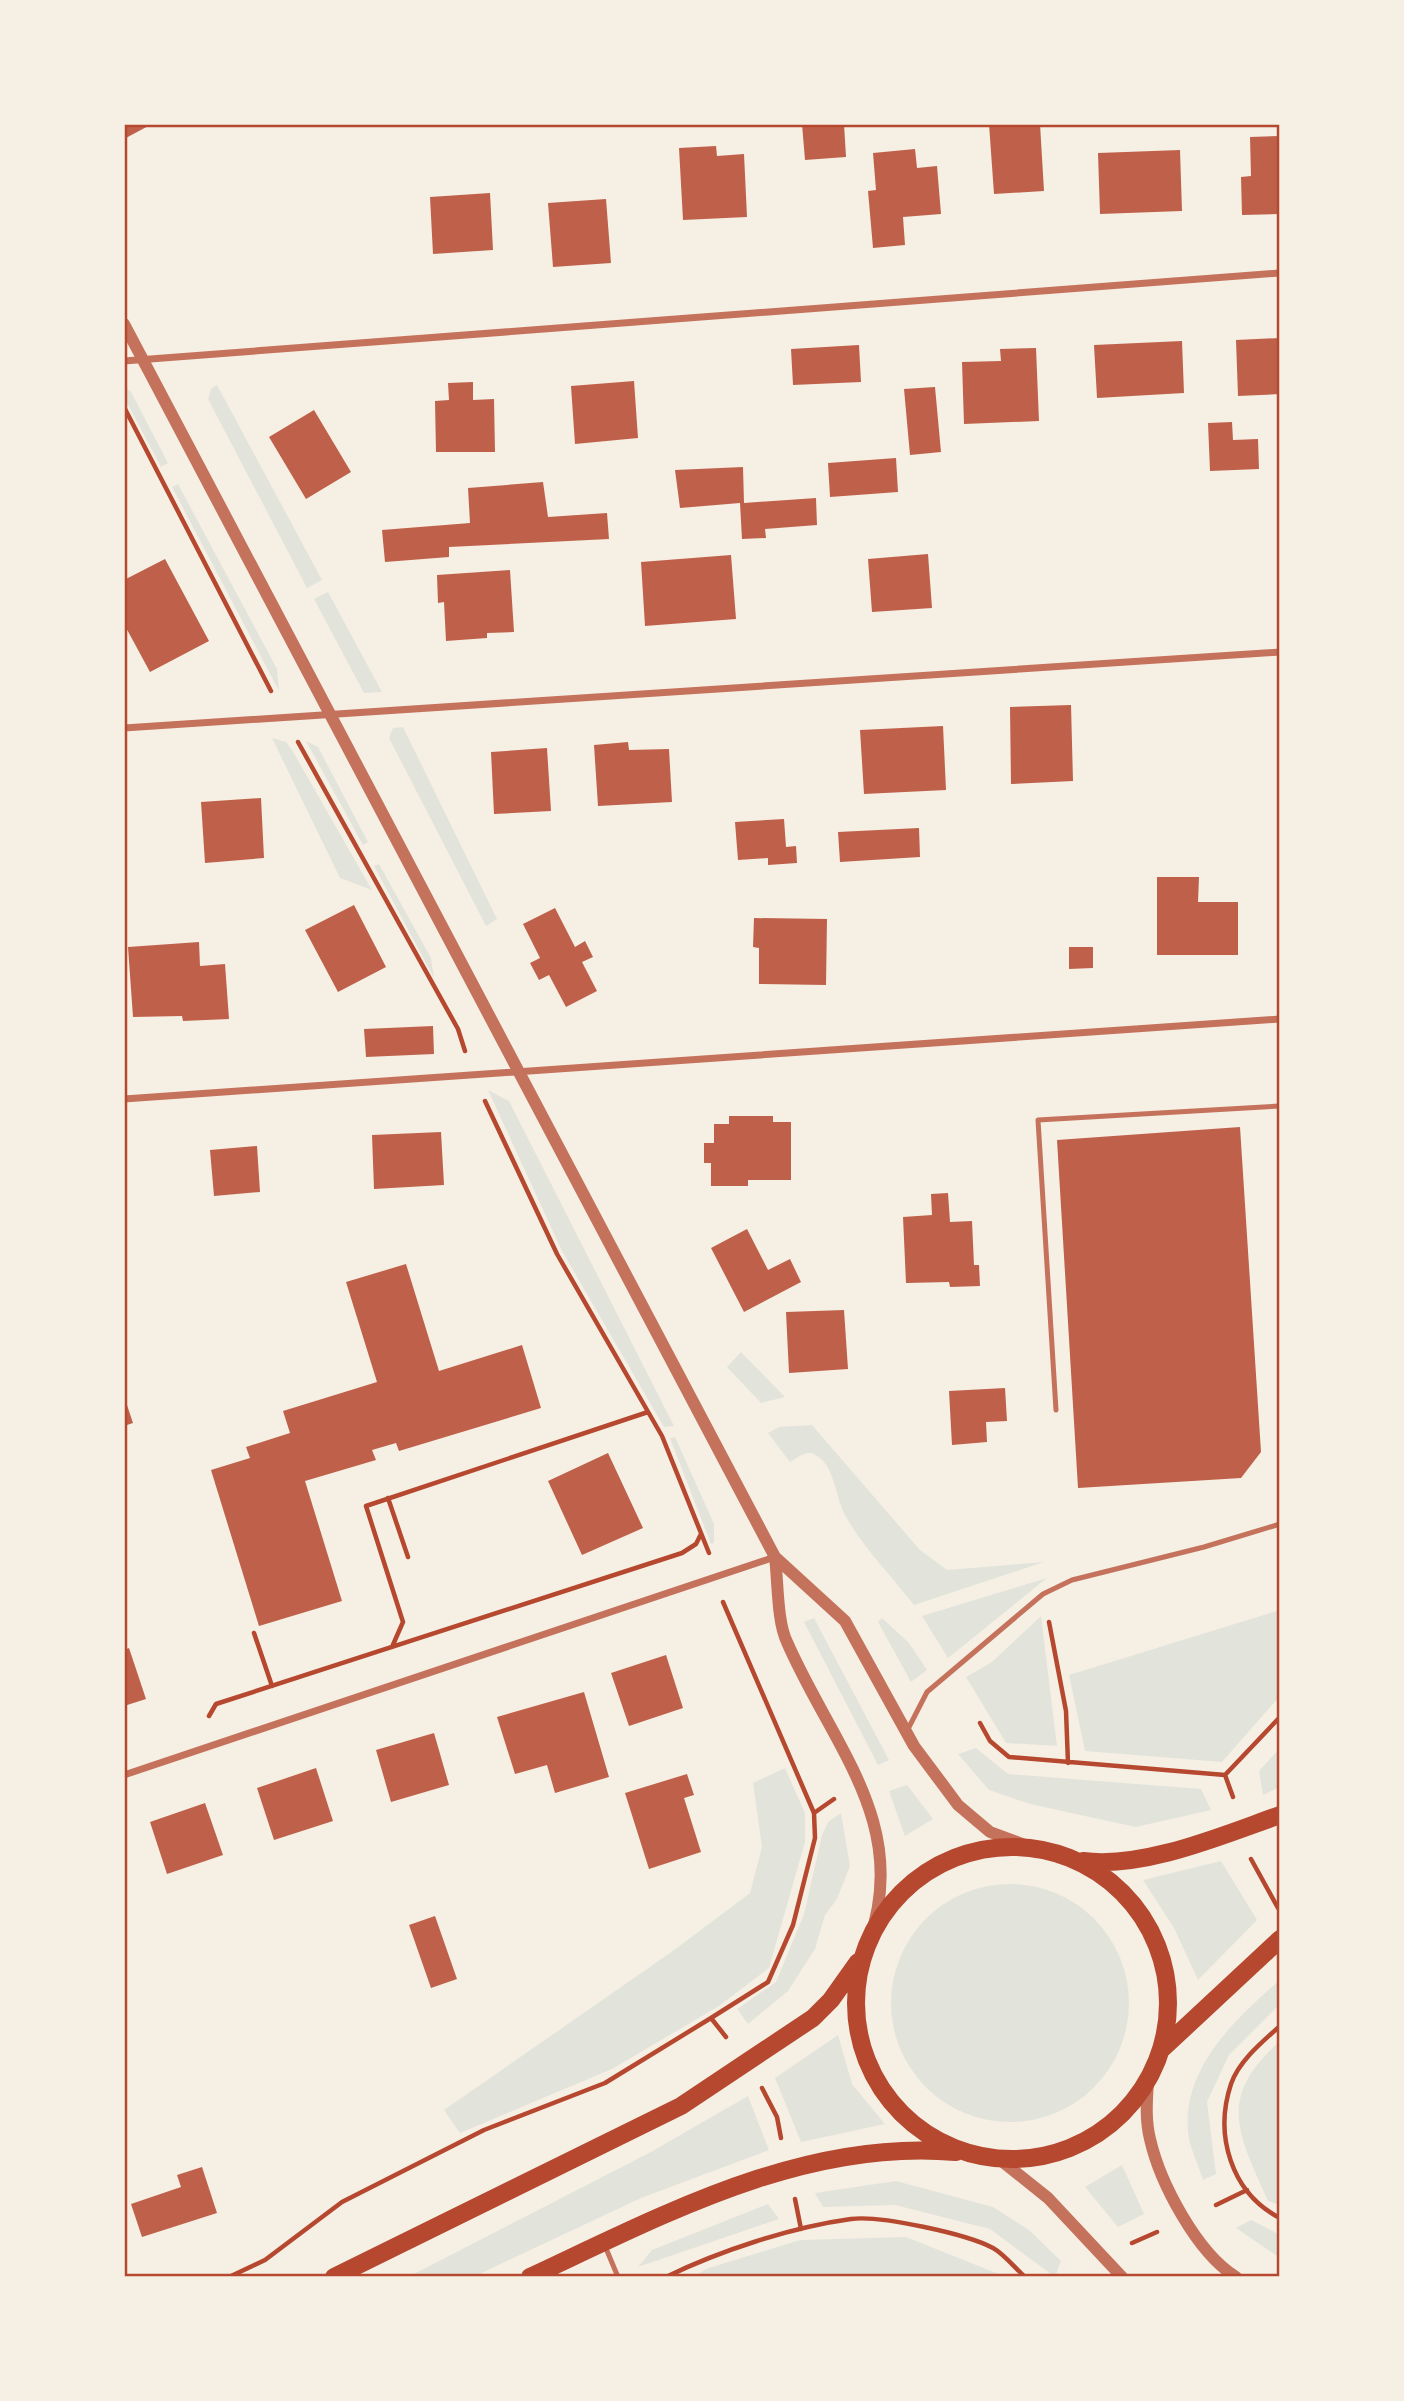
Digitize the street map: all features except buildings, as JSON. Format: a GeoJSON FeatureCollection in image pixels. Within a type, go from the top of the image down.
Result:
{"type":"FeatureCollection","features":[{"type":"Feature","properties":{"kind":"main road"},"geometry":{"type":"LineString","coordinates":[[334,2277],[681,2106],[813,2018],[847,1979],[886,1912],[908,1886],[935,1867],[966,1854],[999,1847],[1033,1848],[1104,1863],[1130,1860],[1181,1847],[1280,1815]]}},
{"type":"Feature","properties":{"kind":"main road"},"geometry":{"type":"LineString","coordinates":[[530,2277],[691,2202],[789,2171],[900,2149],[973,2153],[998,2158],[1040,2156],[1091,2137],[1114,2122],[1148,2080],[1161,2049],[1168,2015],[1167,1982],[1159,1949],[1149,1929],[1123,1892],[1096,1872],[1066,1856]]}},
{"type":"Feature","properties":{"kind":"main road"},"geometry":{"type":"LineString","coordinates":[[1161,2049],[1280,1939]]}},
{"type":"Feature","properties":{"kind":"main road"},"geometry":{"type":"LineString","coordinates":[[867,1945],[856,2007],[860,2040],[872,2071],[890,2099],[913,2124],[942,2142],[973,2153]]}},
{"type":"Feature","properties":{"kind":"street"},"geometry":{"type":"LineString","coordinates":[[124,361],[1280,274]]}},
{"type":"Feature","properties":{"kind":"street"},"geometry":{"type":"LineString","coordinates":[[124,324],[775,1557],[845,1621],[906,1732],[942,1784],[977,1823],[1004,1839],[1033,1848]]}},
{"type":"Feature","properties":{"kind":"street"},"geometry":{"type":"LineString","coordinates":[[124,728],[331,712],[1280,652]]}},
{"type":"Feature","properties":{"kind":"street"},"geometry":{"type":"LineString","coordinates":[[124,1099],[1280,1018]]}},
{"type":"Feature","properties":{"kind":"street"},"geometry":{"type":"LineString","coordinates":[[124,1775],[775,1557]]}},
{"type":"Feature","properties":{"kind":"street"},"geometry":{"type":"LineString","coordinates":[[775,1557],[785,1639],[855,1773],[882,1852],[881,1898],[867,1945]]}},
{"type":"Feature","properties":{"kind":"street"},"geometry":{"type":"LineString","coordinates":[[1148,2080],[1150,2139],[1178,2206],[1199,2243],[1215,2262],[1236,2277]]}},
{"type":"Feature","properties":{"kind":"street"},"geometry":{"type":"LineString","coordinates":[[998,2158],[1048,2198],[1122,2277]]}},
{"type":"Feature","properties":{"kind":"lane"},"geometry":{"type":"LineString","coordinates":[[1056,1410],[1038,1120],[1280,1107]]}},
{"type":"Feature","properties":{"kind":"lane"},"geometry":{"type":"LineString","coordinates":[[906,1732],[927,1692],[1043,1594],[1072,1580],[1280,1524]]}},
{"type":"Feature","properties":{"kind":"lane"},"geometry":{"type":"LineString","coordinates":[[603,2243],[618,2277]]}},
{"type":"Feature","properties":{"kind":"path"},"geometry":{"type":"LineString","coordinates":[[124,407],[270,689]]}},
{"type":"Feature","properties":{"kind":"path"},"geometry":{"type":"LineString","coordinates":[[298,741],[458,1028],[464,1050]]}},
{"type":"Feature","properties":{"kind":"path"},"geometry":{"type":"LineString","coordinates":[[200,1724],[214,1711],[216,1704],[681,1553],[696,1544],[701,1534],[662,1436],[557,1254],[480,1090]]}},
{"type":"Feature","properties":{"kind":"path"},"geometry":{"type":"LineString","coordinates":[[392,1647],[403,1622],[366,1506],[648,1412]]}},
{"type":"Feature","properties":{"kind":"path"},"geometry":{"type":"LineString","coordinates":[[388,1498],[408,1557]]}},
{"type":"Feature","properties":{"kind":"path"},"geometry":{"type":"LineString","coordinates":[[1043,1594],[1066,1711],[1068,1763]]}},
{"type":"Feature","properties":{"kind":"path"},"geometry":{"type":"LineString","coordinates":[[229,2277],[265,2260],[342,2202],[484,2130],[605,2083],[768,1982],[793,1926],[816,1838],[814,1813],[720,1596]]}},
{"type":"Feature","properties":{"kind":"path"},"geometry":{"type":"LineString","coordinates":[[254,1633],[272,1686]]}},
{"type":"Feature","properties":{"kind":"path"},"geometry":{"type":"LineString","coordinates":[[1225,1775],[1280,1717]]}},
{"type":"Feature","properties":{"kind":"path"},"geometry":{"type":"LineString","coordinates":[[980,1723],[990,1741],[1009,1756],[1225,1775]]}},
{"type":"Feature","properties":{"kind":"path"},"geometry":{"type":"LineString","coordinates":[[1225,1775],[1236,1804]]}},
{"type":"Feature","properties":{"kind":"path"},"geometry":{"type":"LineString","coordinates":[[814,1813],[835,1799]]}},
{"type":"Feature","properties":{"kind":"path"},"geometry":{"type":"LineString","coordinates":[[1247,1852],[1278,1908]]}},
{"type":"Feature","properties":{"kind":"path"},"geometry":{"type":"LineString","coordinates":[[712,2018],[728,2040]]}},
{"type":"Feature","properties":{"kind":"path"},"geometry":{"type":"LineString","coordinates":[[1280,2026],[1254,2050],[1232,2082],[1222,2125],[1234,2173],[1263,2210],[1280,2218]]}},
{"type":"Feature","properties":{"kind":"path"},"geometry":{"type":"LineString","coordinates":[[761,2087],[777,2116],[784,2148]]}},
{"type":"Feature","properties":{"kind":"path"},"geometry":{"type":"LineString","coordinates":[[1216,2205],[1247,2190]]}},
{"type":"Feature","properties":{"kind":"path"},"geometry":{"type":"LineString","coordinates":[[794,2195],[801,2229]]}},
{"type":"Feature","properties":{"kind":"path"},"geometry":{"type":"LineString","coordinates":[[666,2277],[691,2265],[801,2229],[854,2218],[926,2227],[994,2248],[1025,2277]]}},
{"type":"Feature","properties":{"kind":"path"},"geometry":{"type":"LineString","coordinates":[[1132,2243],[1157,2232]]}},
{"type":"Feature","properties":{"kind":"shaded area"},"geometry":{"type":"Polygon","coordinates":[[[217,385],[322,580],[307,588],[208,399],[211,389],[217,385]]]}},
{"type":"Feature","properties":{"kind":"shaded area"},"geometry":{"type":"Polygon","coordinates":[[[124,386],[131,392],[168,463],[161,467],[124,397],[124,386]]]}},
{"type":"Feature","properties":{"kind":"shaded area"},"geometry":{"type":"Polygon","coordinates":[[[178,484],[277,669],[279,691],[172,487],[178,484]]]}},
{"type":"Feature","properties":{"kind":"shaded area"},"geometry":{"type":"Polygon","coordinates":[[[328,592],[382,692],[364,693],[314,599],[328,592]]]}},
{"type":"Feature","properties":{"kind":"shaded area"},"geometry":{"type":"Polygon","coordinates":[[[403,727],[497,919],[486,926],[389,738],[393,728],[403,727]]]}},
{"type":"Feature","properties":{"kind":"shaded area"},"geometry":{"type":"Polygon","coordinates":[[[272,738],[286,742],[292,750],[372,890],[340,878],[272,738]]]}},
{"type":"Feature","properties":{"kind":"shaded area"},"geometry":{"type":"Polygon","coordinates":[[[306,741],[318,747],[368,842],[363,845],[306,741]]]}},
{"type":"Feature","properties":{"kind":"shaded area"},"geometry":{"type":"Polygon","coordinates":[[[379,864],[431,958],[434,978],[374,866],[379,864]]]}},
{"type":"Feature","properties":{"kind":"shaded area"},"geometry":{"type":"Polygon","coordinates":[[[488,1090],[509,1101],[674,1426],[664,1427],[562,1251],[488,1090]]]}},
{"type":"Feature","properties":{"kind":"shaded area"},"geometry":{"type":"Polygon","coordinates":[[[741,1352],[785,1397],[761,1403],[727,1367],[741,1352]]]}},
{"type":"Feature","properties":{"kind":"shaded area"},"geometry":{"type":"Polygon","coordinates":[[[812,1425],[920,1550],[947,1570],[1044,1562],[914,1605],[852,1527],[830,1473],[821,1459],[808,1453],[790,1462],[768,1433],[779,1427],[812,1425]]]}},
{"type":"Feature","properties":{"kind":"shaded area"},"geometry":{"type":"Polygon","coordinates":[[[675,1437],[714,1524],[714,1543],[711,1544],[670,1438],[675,1437]]]}},
{"type":"Feature","properties":{"kind":"shaded area"},"geometry":{"type":"Polygon","coordinates":[[[1047,1578],[948,1658],[922,1616],[1047,1578]]]}},
{"type":"Feature","properties":{"kind":"shaded area"},"geometry":{"type":"Polygon","coordinates":[[[1280,1610],[1280,1696],[1222,1762],[1085,1751],[1069,1675],[1280,1610]]]}},
{"type":"Feature","properties":{"kind":"shaded area"},"geometry":{"type":"Polygon","coordinates":[[[1041,1616],[1057,1746],[1006,1743],[966,1677],[992,1662],[1041,1616]]]}},
{"type":"Feature","properties":{"kind":"shaded area"},"geometry":{"type":"Polygon","coordinates":[[[814,1618],[889,1760],[878,1765],[804,1622],[814,1618]]]}},
{"type":"Feature","properties":{"kind":"shaded area"},"geometry":{"type":"Polygon","coordinates":[[[882,1618],[909,1643],[927,1670],[911,1682],[878,1622],[882,1618]]]}},
{"type":"Feature","properties":{"kind":"shaded area"},"geometry":{"type":"Polygon","coordinates":[[[976,1748],[1008,1774],[1201,1789],[1211,1810],[1136,1827],[1030,1804],[989,1790],[958,1754],[976,1748]]]}},
{"type":"Feature","properties":{"kind":"shaded area"},"geometry":{"type":"Polygon","coordinates":[[[1280,1748],[1280,1787],[1263,1795],[1259,1771],[1280,1748]]]}},
{"type":"Feature","properties":{"kind":"shaded area"},"geometry":{"type":"Polygon","coordinates":[[[785,1768],[805,1813],[805,1842],[769,1968],[719,2006],[612,2069],[460,2133],[444,2110],[670,1953],[750,1893],[762,1847],[753,1783],[785,1768]]]}},
{"type":"Feature","properties":{"kind":"shaded area"},"geometry":{"type":"Polygon","coordinates":[[[907,1785],[933,1819],[905,1836],[889,1791],[907,1785]]]}},
{"type":"Feature","properties":{"kind":"shaded area"},"geometry":{"type":"Polygon","coordinates":[[[841,1813],[850,1866],[837,1899],[825,1915],[815,1949],[788,1991],[748,2024],[737,2009],[776,1982],[804,1914],[822,1835],[828,1822],[841,1813]]]}},
{"type":"Feature","properties":{"kind":"shaded area"},"geometry":{"type":"Polygon","coordinates":[[[1221,1861],[1257,1920],[1198,1980],[1174,1928],[1143,1880],[1221,1861]]]}},
{"type":"Feature","properties":{"kind":"shaded area"},"geometry":{"type":"Polygon","coordinates":[[[998,1884],[1022,1884],[1045,1889],[1066,1898],[1086,1911],[1102,1927],[1124,1968],[1129,2003],[1127,2026],[1120,2049],[1102,2079],[1086,2095],[1045,2117],[1022,2122],[998,2122],[975,2117],[954,2108],[934,2095],[918,2079],[896,2038],[891,2015],[891,1991],[896,1968],[905,1947],[918,1927],[934,1911],[975,1889],[998,1884]]]}},
{"type":"Feature","properties":{"kind":"shaded area"},"geometry":{"type":"Polygon","coordinates":[[[1280,1980],[1280,2004],[1229,2055],[1207,2102],[1216,2174],[1203,2180],[1189,2139],[1188,2114],[1192,2091],[1201,2069],[1229,2030],[1280,1980]]]}},
{"type":"Feature","properties":{"kind":"shaded area"},"geometry":{"type":"Polygon","coordinates":[[[838,2035],[852,2084],[885,2124],[801,2142],[775,2078],[838,2035]]]}},
{"type":"Feature","properties":{"kind":"shaded area"},"geometry":{"type":"Polygon","coordinates":[[[1280,2041],[1280,2205],[1268,2201],[1248,2155],[1239,2117],[1240,2099],[1247,2080],[1260,2061],[1280,2041]]]}},
{"type":"Feature","properties":{"kind":"shaded area"},"geometry":{"type":"Polygon","coordinates":[[[748,2096],[769,2150],[641,2198],[473,2277],[408,2277],[649,2153],[748,2096]]]}},
{"type":"Feature","properties":{"kind":"shaded area"},"geometry":{"type":"Polygon","coordinates":[[[1122,2165],[1144,2214],[1118,2227],[1085,2187],[1122,2165]]]}},
{"type":"Feature","properties":{"kind":"shaded area"},"geometry":{"type":"Polygon","coordinates":[[[896,2181],[993,2207],[1029,2230],[1061,2261],[1055,2277],[990,2229],[895,2205],[823,2207],[815,2193],[896,2181]]]}},
{"type":"Feature","properties":{"kind":"shaded area"},"geometry":{"type":"Polygon","coordinates":[[[768,2204],[779,2219],[638,2267],[652,2250],[768,2204]]]}},
{"type":"Feature","properties":{"kind":"shaded area"},"geometry":{"type":"Polygon","coordinates":[[[1251,2220],[1280,2235],[1280,2258],[1236,2228],[1251,2220]]]}},
{"type":"Feature","properties":{"kind":"shaded area"},"geometry":{"type":"Polygon","coordinates":[[[906,2237],[1006,2277],[693,2277],[706,2269],[800,2240],[906,2237]]]}}]}
